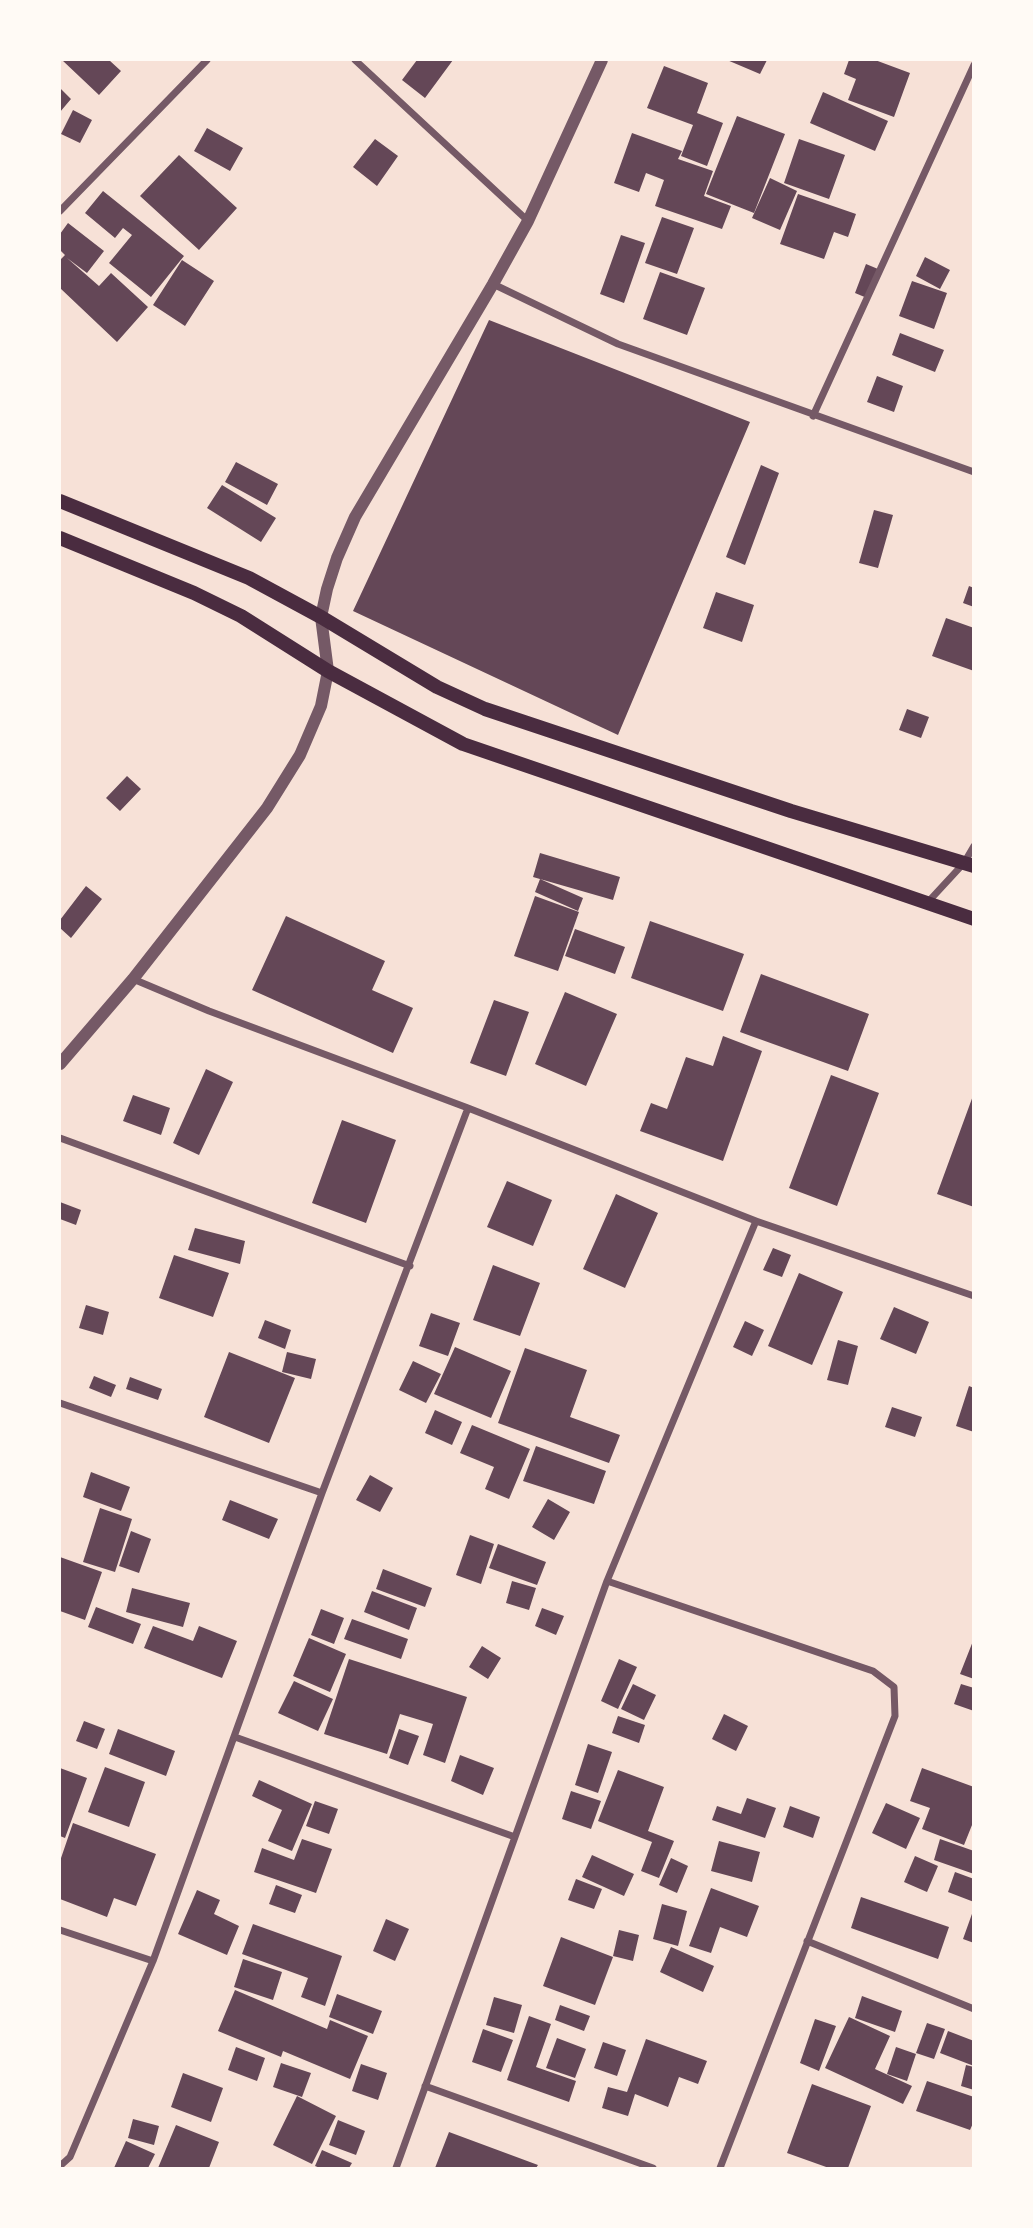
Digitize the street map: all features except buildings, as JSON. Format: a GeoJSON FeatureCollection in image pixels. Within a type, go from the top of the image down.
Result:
{"type":"FeatureCollection","features":[{"type":"Feature","properties":{"kind":"main road"},"geometry":{"type":"LineString","coordinates":[[60,501],[249,578],[321,617],[437,687],[485,709],[767,804],[969,864]]}},
{"type":"Feature","properties":{"kind":"main road"},"geometry":{"type":"LineString","coordinates":[[60,538],[194,593],[241,616],[328,671],[463,744],[974,919]]}},
{"type":"Feature","properties":{"kind":"street"},"geometry":{"type":"LineString","coordinates":[[60,211],[207,60]]}},
{"type":"Feature","properties":{"kind":"street"},"geometry":{"type":"LineString","coordinates":[[355,60],[528,221]]}},
{"type":"Feature","properties":{"kind":"street"},"geometry":{"type":"LineString","coordinates":[[60,1064],[133,979],[267,808],[300,755],[321,706],[328,671],[321,617],[337,558],[355,517],[494,284],[528,221],[601,60]]}},
{"type":"Feature","properties":{"kind":"street"},"geometry":{"type":"LineString","coordinates":[[813,416],[974,65]]}},
{"type":"Feature","properties":{"kind":"street"},"geometry":{"type":"LineString","coordinates":[[494,284],[618,344],[974,472]]}},
{"type":"Feature","properties":{"kind":"street"},"geometry":{"type":"LineString","coordinates":[[926,904],[969,864],[974,846]]}},
{"type":"Feature","properties":{"kind":"street"},"geometry":{"type":"LineString","coordinates":[[133,979],[209,1011],[468,1108],[756,1221],[974,1296]]}},
{"type":"Feature","properties":{"kind":"street"},"geometry":{"type":"LineString","coordinates":[[60,2166],[70,2157],[153,1961],[323,1493],[468,1108]]}},
{"type":"Feature","properties":{"kind":"street"},"geometry":{"type":"LineString","coordinates":[[60,1138],[410,1266]]}},
{"type":"Feature","properties":{"kind":"street"},"geometry":{"type":"LineString","coordinates":[[396,2168],[607,1581],[756,1221]]}},
{"type":"Feature","properties":{"kind":"street"},"geometry":{"type":"LineString","coordinates":[[60,1403],[323,1493]]}},
{"type":"Feature","properties":{"kind":"street"},"geometry":{"type":"LineString","coordinates":[[607,1581],[873,1671],[894,1687],[895,1716],[720,2168]]}},
{"type":"Feature","properties":{"kind":"street"},"geometry":{"type":"LineString","coordinates":[[235,1737],[515,1837]]}},
{"type":"Feature","properties":{"kind":"street"},"geometry":{"type":"LineString","coordinates":[[60,1930],[153,1961]]}},
{"type":"Feature","properties":{"kind":"street"},"geometry":{"type":"LineString","coordinates":[[807,1941],[974,2010]]}},
{"type":"Feature","properties":{"kind":"street"},"geometry":{"type":"LineString","coordinates":[[425,2086],[653,2168]]}}]}
